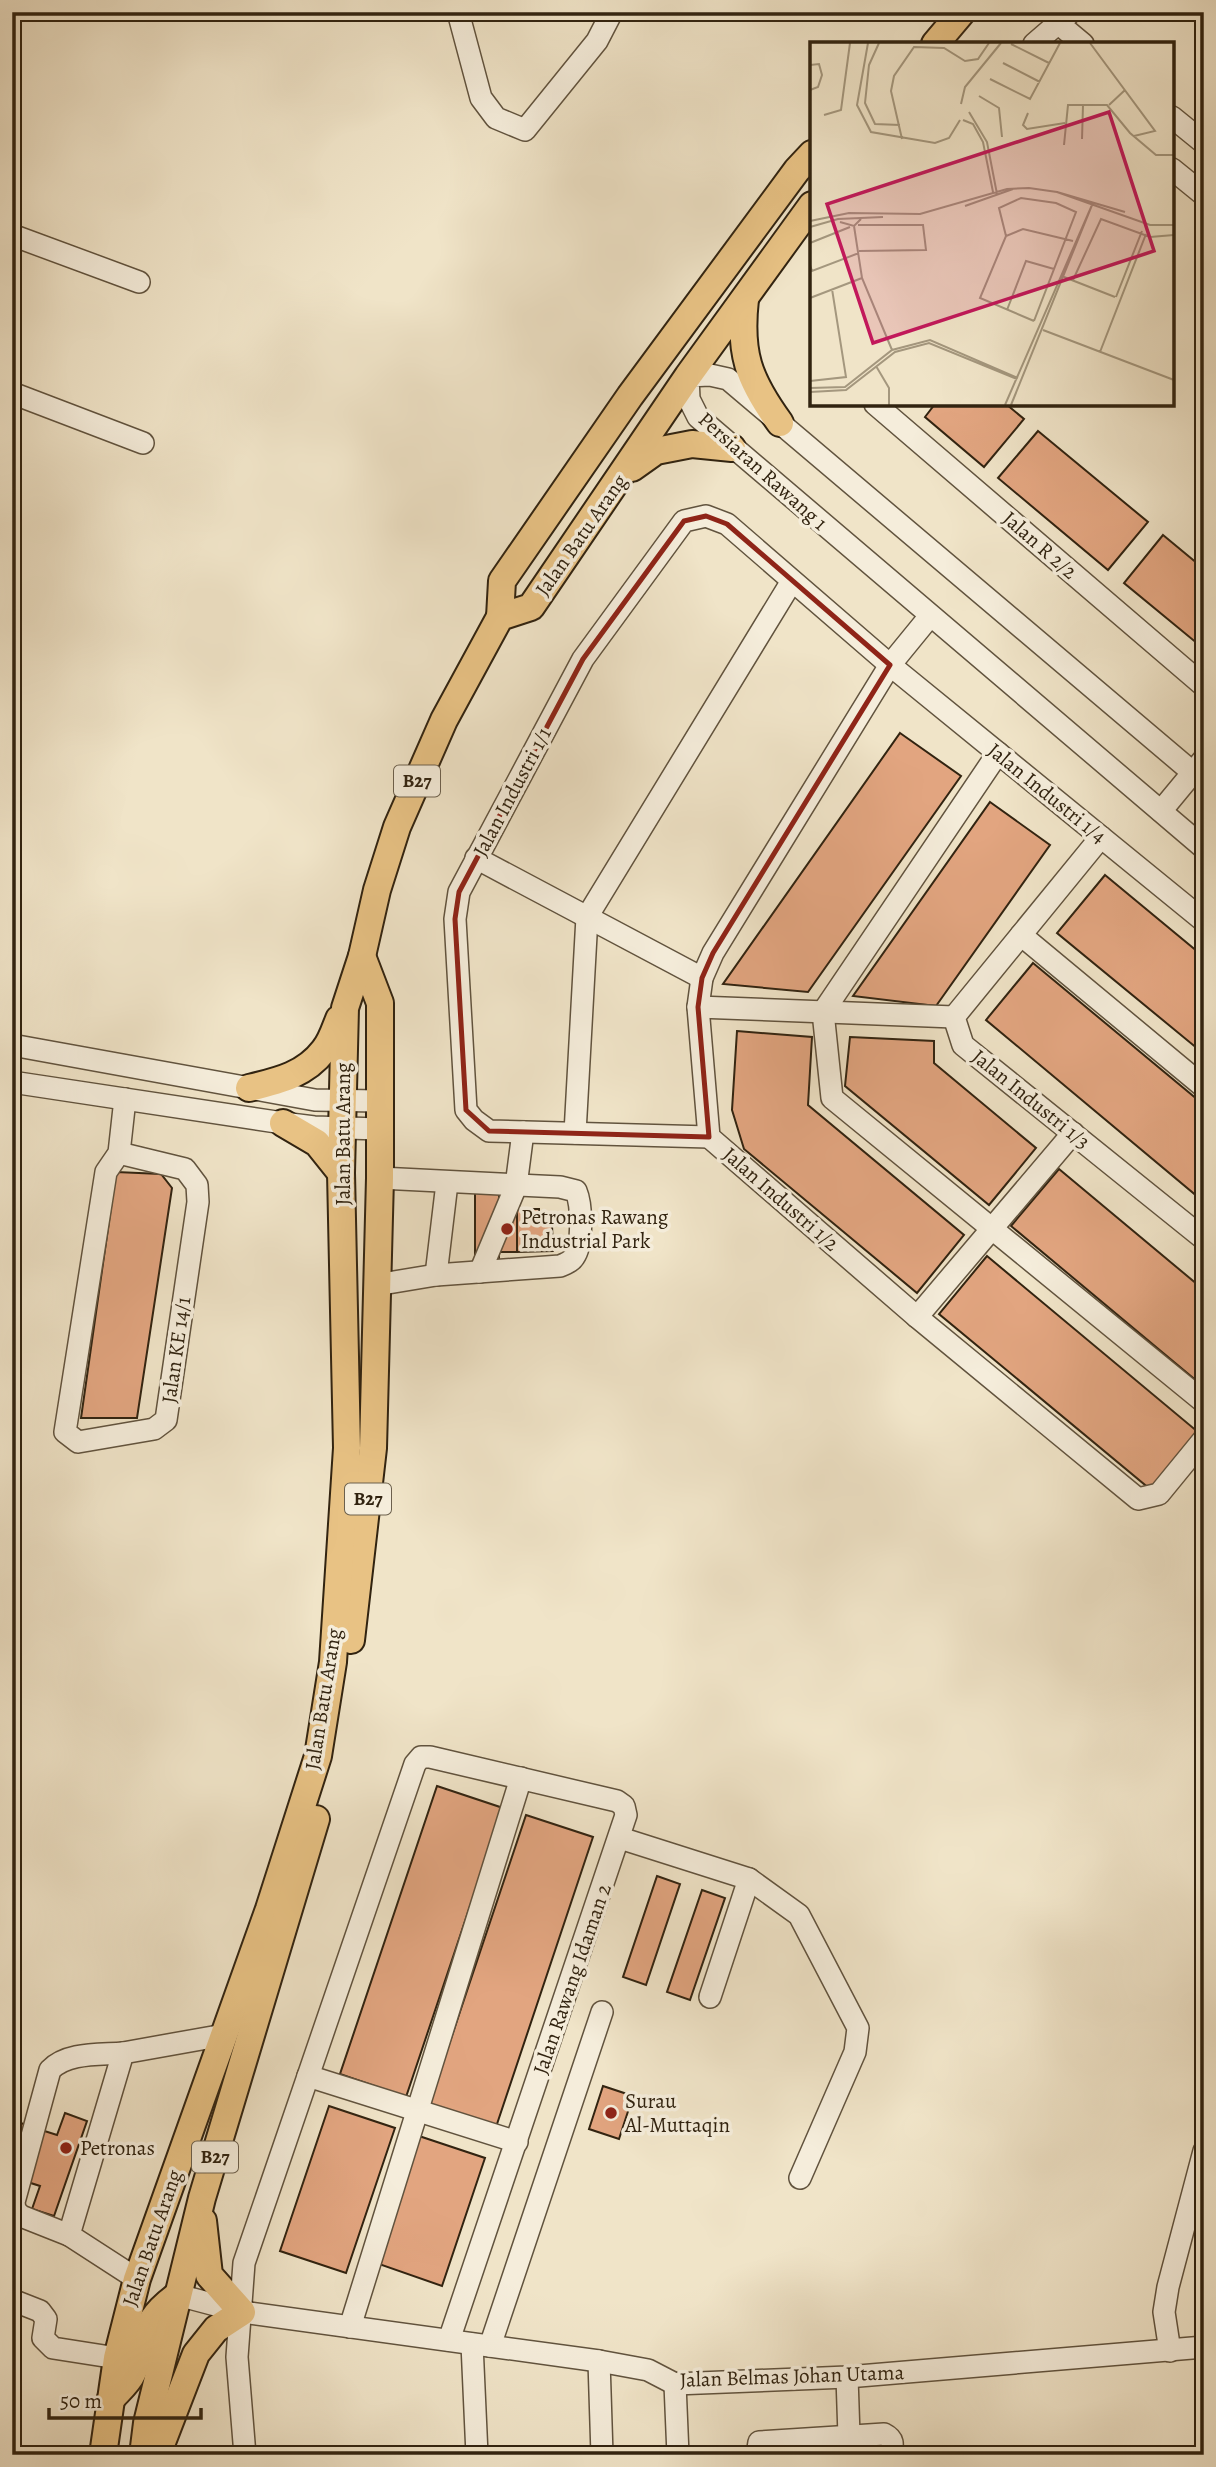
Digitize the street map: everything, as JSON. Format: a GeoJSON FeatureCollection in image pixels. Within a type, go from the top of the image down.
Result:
{"type":"FeatureCollection","features":[{"type":"Feature","properties":{"kind":"main road"},"geometry":{"type":"LineString","coordinates":[[935,42],[962,12]]}},
{"type":"Feature","properties":{"kind":"main road"},"geometry":{"type":"LineString","coordinates":[[500,617],[502,581],[687,317],[797,170],[810,157]]}},
{"type":"Feature","properties":{"kind":"main road","name":"Jalan Batu Arang"},"geometry":{"type":"LineString","coordinates":[[103,2455],[117,2358],[136,2278],[276,1886],[318,1756],[333,1662],[347,1448],[341,1173],[345,1008],[362,956],[377,890],[397,827],[444,720],[500,617],[531,607],[688,376],[810,208]]}},
{"type":"Feature","properties":{"kind":"main road"},"geometry":{"type":"LineString","coordinates":[[745,297],[741,329],[748,367],[758,393],[780,423]]}},
{"type":"Feature","properties":{"kind":"main road"},"geometry":{"type":"LineString","coordinates":[[630,396],[659,378],[688,376],[685,350],[687,317]]}},
{"type":"Feature","properties":{"kind":"main road"},"geometry":{"type":"LineString","coordinates":[[623,474],[656,451],[692,444],[732,448]]}},
{"type":"Feature","properties":{"kind":"main road","name":"Jalan Batu Arang"},"geometry":{"type":"LineString","coordinates":[[143,2455],[147,2423],[202,2198],[334,1756],[349,1661],[373,1448],[380,1178],[380,1003],[362,956]]}},
{"type":"Feature","properties":{"kind":"main road"},"geometry":{"type":"LineString","coordinates":[[249,1088],[287,1079],[307,1067],[325,1049],[345,1008]]}},
{"type":"Feature","properties":{"kind":"main road"},"geometry":{"type":"LineString","coordinates":[[284,1123],[317,1143],[341,1173]]}},
{"type":"Feature","properties":{"kind":"main road"},"geometry":{"type":"LineString","coordinates":[[157,2455],[196,2354],[216,2329],[242,2312],[209,2275],[202,2198]]}},
{"type":"Feature","properties":{"kind":"main road"},"geometry":{"type":"LineString","coordinates":[[110,2400],[132,2375],[149,2324],[161,2308],[178,2295]]}},
{"type":"Feature","properties":{"kind":"street"},"geometry":{"type":"LineString","coordinates":[[458,12],[481,98],[496,118],[524,130],[597,41],[612,12]]}},
{"type":"Feature","properties":{"kind":"street"},"geometry":{"type":"LineString","coordinates":[[1036,42],[1065,18],[1082,42]]}},
{"type":"Feature","properties":{"kind":"street"},"geometry":{"type":"LineString","coordinates":[[1174,119],[1204,143]]}},
{"type":"Feature","properties":{"kind":"street"},"geometry":{"type":"LineString","coordinates":[[1174,171],[1204,195]]}},
{"type":"Feature","properties":{"kind":"street"},"geometry":{"type":"LineString","coordinates":[[12,235],[139,282]]}},
{"type":"Feature","properties":{"kind":"street","name":"Persiaran Rawang 1"},"geometry":{"type":"LineString","coordinates":[[1200,771],[728,379],[710,375],[688,376],[689,400],[698,417],[1204,848]]}},
{"type":"Feature","properties":{"kind":"street"},"geometry":{"type":"LineString","coordinates":[[12,393],[143,443]]}},
{"type":"Feature","properties":{"kind":"street","name":"Jalan R 2/2"},"geometry":{"type":"LineString","coordinates":[[878,406],[1204,686]]}},
{"type":"Feature","properties":{"kind":"street","name":"Jalan Industri 1/1"},"geometry":{"type":"LineString","coordinates":[[709,1137],[489,1131],[474,1120],[466,1110],[455,919],[459,892],[583,659],[684,521],[706,516],[727,524],[890,665]]}},
{"type":"Feature","properties":{"kind":"street"},"geometry":{"type":"LineString","coordinates":[[575,1133],[587,917],[792,581]]}},
{"type":"Feature","properties":{"kind":"street","name":"Jalan Industri 1/2"},"geometry":{"type":"LineString","coordinates":[[930,616],[890,665],[713,953],[702,978],[698,1007],[709,1137],[917,1317],[1138,1499],[1158,1494],[1204,1439]]}},
{"type":"Feature","properties":{"kind":"street","name":"Jalan Industri 1/4"},"geometry":{"type":"LineString","coordinates":[[890,665],[1204,921]]}},
{"type":"Feature","properties":{"kind":"street"},"geometry":{"type":"LineString","coordinates":[[998,753],[823,1012],[832,1098],[1204,1402]]}},
{"type":"Feature","properties":{"kind":"street"},"geometry":{"type":"LineString","coordinates":[[1161,811],[1200,771]]}},
{"type":"Feature","properties":{"kind":"street"},"geometry":{"type":"LineString","coordinates":[[698,1007],[954,1017],[1101,837]]}},
{"type":"Feature","properties":{"kind":"street"},"geometry":{"type":"LineString","coordinates":[[476,858],[702,978]]}},
{"type":"Feature","properties":{"kind":"street"},"geometry":{"type":"LineString","coordinates":[[1021,935],[1204,1087]]}},
{"type":"Feature","properties":{"kind":"street","name":"Jalan Industri 1/3"},"geometry":{"type":"LineString","coordinates":[[954,1017],[963,1045],[1204,1239]]}},
{"type":"Feature","properties":{"kind":"street"},"geometry":{"type":"LineString","coordinates":[[12,1045],[314,1100],[379,1101]]}},
{"type":"Feature","properties":{"kind":"street"},"geometry":{"type":"LineString","coordinates":[[12,1082],[284,1123],[380,1129]]}},
{"type":"Feature","properties":{"kind":"street","name":"Jalan KE 14/1"},"geometry":{"type":"LineString","coordinates":[[119,1153],[186,1169],[197,1185],[198,1202],[166,1420],[154,1429],[78,1442],[65,1432],[106,1172],[119,1153],[125,1099]]}},
{"type":"Feature","properties":{"kind":"street"},"geometry":{"type":"LineString","coordinates":[[480,1272],[516,1186],[523,1132]]}},
{"type":"Feature","properties":{"kind":"street"},"geometry":{"type":"LineString","coordinates":[[917,1317],[1073,1133]]}},
{"type":"Feature","properties":{"kind":"street"},"geometry":{"type":"LineString","coordinates":[[376,1284],[436,1275],[560,1266],[573,1260],[579,1248],[581,1201],[576,1191],[560,1187],[380,1178]]}},
{"type":"Feature","properties":{"kind":"street"},"geometry":{"type":"LineString","coordinates":[[436,1275],[447,1183]]}},
{"type":"Feature","properties":{"kind":"street","name":"Jalan Rawang Idaman 2"},"geometry":{"type":"LineString","coordinates":[[308,2076],[415,1765],[421,1757],[617,1801],[624,1806],[626,1815],[620,1838],[449,2340]]}},
{"type":"Feature","properties":{"kind":"street"},"geometry":{"type":"LineString","coordinates":[[350,2327],[521,1778]]}},
{"type":"Feature","properties":{"kind":"street"},"geometry":{"type":"LineString","coordinates":[[620,1838],[749,1879],[799,1915],[858,2028],[855,2052],[800,2178]]}},
{"type":"Feature","properties":{"kind":"street"},"geometry":{"type":"LineString","coordinates":[[710,1997],[749,1879]]}},
{"type":"Feature","properties":{"kind":"street"},"geometry":{"type":"LineString","coordinates":[[477,2455],[481,2345],[562,2132],[602,2012]]}},
{"type":"Feature","properties":{"kind":"street"},"geometry":{"type":"LineString","coordinates":[[136,2278],[69,2235],[21,2216],[15,2210],[14,2202],[50,2070],[57,2063],[69,2059],[123,2053],[224,2035]]}},
{"type":"Feature","properties":{"kind":"street"},"geometry":{"type":"LineString","coordinates":[[69,2235],[123,2053]]}},
{"type":"Feature","properties":{"kind":"street"},"geometry":{"type":"LineString","coordinates":[[540,2073],[577,2085]]}},
{"type":"Feature","properties":{"kind":"street"},"geometry":{"type":"LineString","coordinates":[[245,2455],[237,2357],[244,2263],[308,2076],[517,2141]]}},
{"type":"Feature","properties":{"kind":"street"},"geometry":{"type":"LineString","coordinates":[[525,2119],[562,2132]]}},
{"type":"Feature","properties":{"kind":"street"},"geometry":{"type":"LineString","coordinates":[[1170,2351],[1164,2312],[1168,2287],[1204,2151]]}},
{"type":"Feature","properties":{"kind":"street","name":"Jalan Belmas Johan Utama"},"geometry":{"type":"LineString","coordinates":[[178,2295],[242,2312],[599,2361],[648,2370],[675,2384],[847,2377],[1204,2347]]}},
{"type":"Feature","properties":{"kind":"street"},"geometry":{"type":"LineString","coordinates":[[12,2301],[40,2311],[46,2319],[43,2338],[53,2348],[117,2358]]}},
{"type":"Feature","properties":{"kind":"street"},"geometry":{"type":"LineString","coordinates":[[599,2361],[603,2455]]}},
{"type":"Feature","properties":{"kind":"street"},"geometry":{"type":"LineString","coordinates":[[847,2377],[849,2436]]}},
{"type":"Feature","properties":{"kind":"street"},"geometry":{"type":"LineString","coordinates":[[675,2384],[678,2455]]}},
{"type":"Feature","properties":{"kind":"street"},"geometry":{"type":"LineString","coordinates":[[757,2455],[756,2446],[759,2442],[884,2434],[893,2442],[891,2455]]}},
{"type":"Feature","properties":{"kind":"highlighted area"},"geometry":{"type":"Polygon","coordinates":[[[706,516],[727,524],[890,665],[713,953],[702,978],[698,1007],[709,1137],[489,1131],[466,1110],[455,919],[459,892],[583,659],[684,521],[706,516]]]}},
{"type":"Feature","properties":{"kind":"building"},"geometry":{"type":"Polygon","coordinates":[[[933,406],[1008,406],[1024,419],[984,467],[925,417],[933,406]]]}},
{"type":"Feature","properties":{"kind":"building"},"geometry":{"type":"Polygon","coordinates":[[[1038,431],[1148,522],[1108,570],[998,478],[1038,431]]]}},
{"type":"Feature","properties":{"kind":"building"},"geometry":{"type":"Polygon","coordinates":[[[1163,535],[1204,569],[1204,649],[1124,583],[1163,535]]]}},
{"type":"Feature","properties":{"kind":"building"},"geometry":{"type":"Polygon","coordinates":[[[900,733],[961,776],[808,992],[723,984],[900,733]]]}},
{"type":"Feature","properties":{"kind":"building"},"geometry":{"type":"Polygon","coordinates":[[[990,802],[1050,845],[936,1006],[853,996],[990,802]]]}},
{"type":"Feature","properties":{"kind":"building"},"geometry":{"type":"Polygon","coordinates":[[[1105,875],[1204,957],[1204,1054],[1057,933],[1105,875]]]}},
{"type":"Feature","properties":{"kind":"building"},"geometry":{"type":"Polygon","coordinates":[[[1033,963],[1204,1105],[1204,1202],[986,1020],[1033,963]]]}},
{"type":"Feature","properties":{"kind":"building"},"geometry":{"type":"Polygon","coordinates":[[[737,1031],[812,1037],[808,1105],[964,1235],[917,1293],[744,1149],[732,1110],[737,1031]]]}},
{"type":"Feature","properties":{"kind":"building"},"geometry":{"type":"Polygon","coordinates":[[[850,1037],[934,1041],[934,1063],[1036,1148],[989,1205],[845,1086],[850,1037]]]}},
{"type":"Feature","properties":{"kind":"building"},"geometry":{"type":"Polygon","coordinates":[[[1059,1169],[1204,1290],[1204,1387],[1011,1226],[1059,1169]]]}},
{"type":"Feature","properties":{"kind":"building"},"geometry":{"type":"Polygon","coordinates":[[[116,1172],[161,1174],[172,1188],[137,1418],[81,1418],[116,1172]]]}},
{"type":"Feature","properties":{"kind":"building"},"geometry":{"type":"Polygon","coordinates":[[[475,1187],[499,1187],[499,1201],[517,1201],[517,1252],[499,1252],[499,1261],[475,1261],[475,1187]]]}},
{"type":"Feature","properties":{"kind":"building"},"geometry":{"type":"Polygon","coordinates":[[[517,1209],[539,1209],[539,1225],[552,1225],[553,1251],[517,1252],[517,1209]]]}},
{"type":"Feature","properties":{"kind":"building"},"geometry":{"type":"Polygon","coordinates":[[[987,1256],[1198,1432],[1150,1489],[939,1314],[987,1256]]]}},
{"type":"Feature","properties":{"kind":"building"},"geometry":{"type":"Polygon","coordinates":[[[437,1786],[503,1808],[406,2097],[340,2074],[437,1786]]]}},
{"type":"Feature","properties":{"kind":"building"},"geometry":{"type":"Polygon","coordinates":[[[526,1815],[593,1837],[496,2127],[429,2104],[526,1815]]]}},
{"type":"Feature","properties":{"kind":"building"},"geometry":{"type":"Polygon","coordinates":[[[657,1876],[680,1884],[646,1985],[623,1977],[657,1876]]]}},
{"type":"Feature","properties":{"kind":"building"},"geometry":{"type":"Polygon","coordinates":[[[702,1890],[725,1898],[690,2000],[667,1992],[702,1890]]]}},
{"type":"Feature","properties":{"kind":"building","name":"Surau Al-Muttaqin"},"geometry":{"type":"Polygon","coordinates":[[[603,2086],[633,2096],[619,2139],[589,2129],[603,2086]]]}},
{"type":"Feature","properties":{"kind":"building"},"geometry":{"type":"Polygon","coordinates":[[[329,2106],[395,2128],[346,2273],[280,2251],[329,2106]]]}},
{"type":"Feature","properties":{"kind":"building"},"geometry":{"type":"Polygon","coordinates":[[[65,2113],[87,2121],[54,2216],[32,2209],[40,2186],[15,2178],[32,2127],[57,2135],[65,2113]]]}},
{"type":"Feature","properties":{"kind":"building"},"geometry":{"type":"Polygon","coordinates":[[[18,2122],[32,2127],[12,2177],[12,2139],[18,2122]]]}},
{"type":"Feature","properties":{"kind":"building"},"geometry":{"type":"Polygon","coordinates":[[[419,2136],[485,2158],[442,2286],[376,2263],[419,2136]]]}},
{"type":"Feature","properties":{"kind":"place","name":"Petronas Rawang Industrial Park"},"geometry":{"type":"Point","coordinates":[507,1229]}},
{"type":"Feature","properties":{"kind":"place","name":"Surau Al-Muttaqin"},"geometry":{"type":"Point","coordinates":[611,2113]}},
{"type":"Feature","properties":{"kind":"place","name":"Petronas"},"geometry":{"type":"Point","coordinates":[66,2148]}}]}
